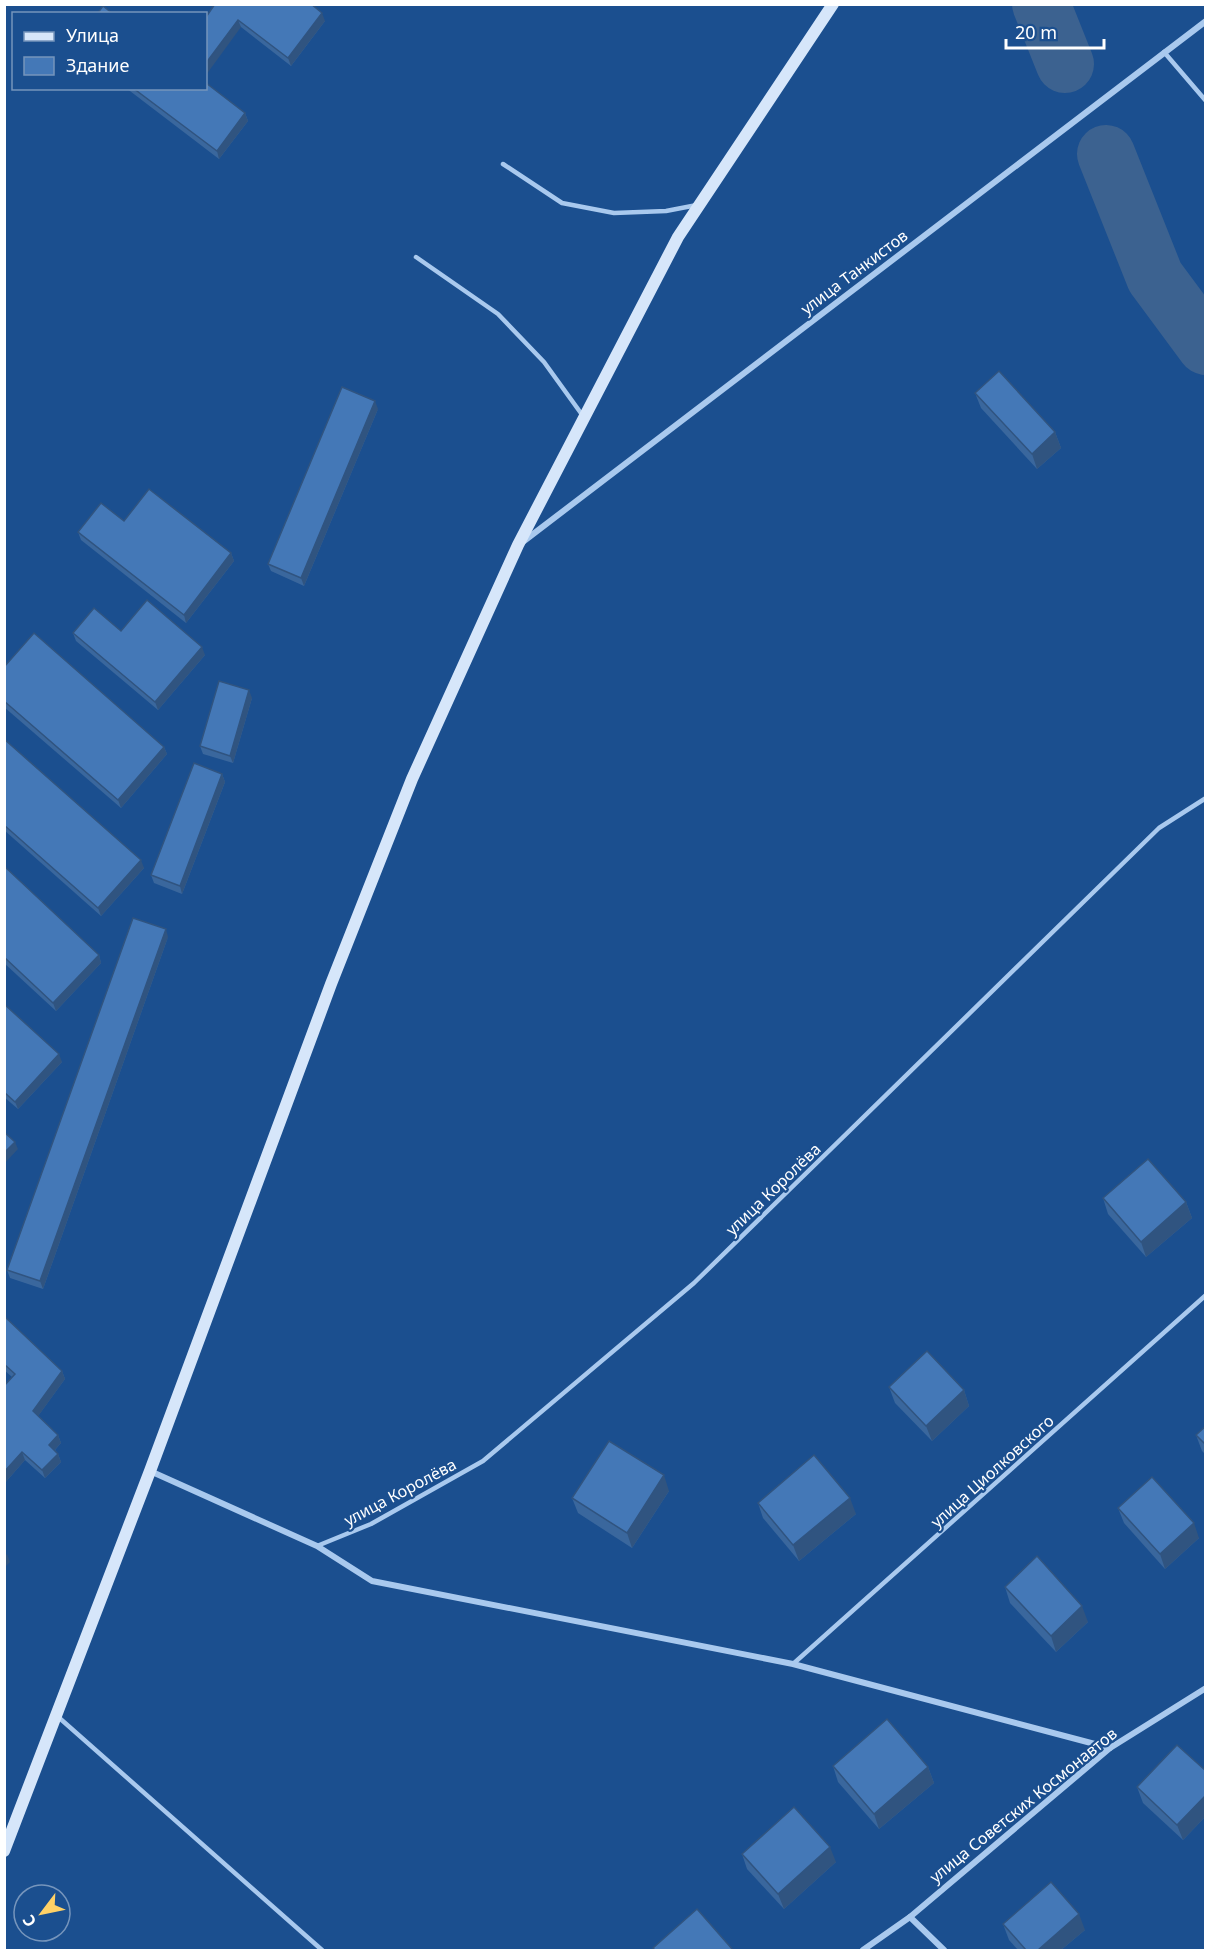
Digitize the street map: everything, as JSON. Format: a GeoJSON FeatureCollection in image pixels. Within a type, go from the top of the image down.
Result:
{"type":"FeatureCollection","features":[{"type":"Feature","properties":{"kind":"main road"},"geometry":{"type":"LineString","coordinates":[[4,1851],[150,1471],[332,984],[412,779],[518,545],[678,237],[833,4]]}},
{"type":"Feature","properties":{"kind":"street","name":"улица Танкистов"},"geometry":{"type":"LineString","coordinates":[[518,545],[1206,21]]}},
{"type":"Feature","properties":{"kind":"street"},"geometry":{"type":"LineString","coordinates":[[150,1471],[317,1546],[372,1581],[793,1664],[1110,1748]]}},
{"type":"Feature","properties":{"kind":"street","name":"улица Советских Космонавтов"},"geometry":{"type":"LineString","coordinates":[[863,1950],[910,1917],[1110,1748],[1206,1688]]}},
{"type":"Feature","properties":{"kind":"street"},"geometry":{"type":"LineString","coordinates":[[910,1917],[944,1950]]}},
{"type":"Feature","properties":{"kind":"lane"},"geometry":{"type":"LineString","coordinates":[[1164,52],[1206,101]]}},
{"type":"Feature","properties":{"kind":"lane"},"geometry":{"type":"LineString","coordinates":[[503,164],[562,203],[614,213],[666,211],[700,204]]}},
{"type":"Feature","properties":{"kind":"lane"},"geometry":{"type":"LineString","coordinates":[[416,256],[498,314],[544,362],[584,418]]}},
{"type":"Feature","properties":{"kind":"lane","name":"улица Королёва"},"geometry":{"type":"LineString","coordinates":[[317,1546],[371,1524],[483,1461],[694,1283],[1159,828],[1206,798]]}},
{"type":"Feature","properties":{"kind":"lane","name":"улица Циолковского"},"geometry":{"type":"LineString","coordinates":[[793,1664],[1206,1295]]}},
{"type":"Feature","properties":{"kind":"lane"},"geometry":{"type":"LineString","coordinates":[[56,1716],[321,1950]]}},
{"type":"Feature","properties":{"kind":"building"},"geometry":{"type":"Polygon","coordinates":[[[215,4],[311,4],[322,13],[288,58],[238,20],[207,62],[207,16],[215,4]]]}},
{"type":"Feature","properties":{"kind":"building"},"geometry":{"type":"Polygon","coordinates":[[[103,6],[110,12],[98,12],[103,6]]]}},
{"type":"Feature","properties":{"kind":"building"},"geometry":{"type":"Polygon","coordinates":[[[207,84],[245,113],[217,151],[136,90],[207,90],[207,84]]]}},
{"type":"Feature","properties":{"kind":"building"},"geometry":{"type":"Polygon","coordinates":[[[999,371],[1055,432],[1032,454],[975,393],[999,371]]]}},
{"type":"Feature","properties":{"kind":"building"},"geometry":{"type":"Polygon","coordinates":[[[342,387],[375,401],[301,578],[268,564],[342,387]]]}},
{"type":"Feature","properties":{"kind":"building"},"geometry":{"type":"Polygon","coordinates":[[[149,489],[231,553],[184,615],[78,532],[101,503],[124,521],[149,489]]]}},
{"type":"Feature","properties":{"kind":"building"},"geometry":{"type":"Polygon","coordinates":[[[147,600],[202,647],[155,702],[73,633],[94,608],[121,631],[147,600]]]}},
{"type":"Feature","properties":{"kind":"building"},"geometry":{"type":"Polygon","coordinates":[[[34,633],[164,747],[118,800],[4,701],[4,665],[34,633]]]}},
{"type":"Feature","properties":{"kind":"building"},"geometry":{"type":"Polygon","coordinates":[[[219,681],[249,690],[230,756],[200,746],[219,681]]]}},
{"type":"Feature","properties":{"kind":"building"},"geometry":{"type":"Polygon","coordinates":[[[4,739],[141,860],[98,908],[4,825],[4,739]]]}},
{"type":"Feature","properties":{"kind":"building"},"geometry":{"type":"Polygon","coordinates":[[[194,763],[222,774],[180,886],[151,875],[194,763]]]}},
{"type":"Feature","properties":{"kind":"building"},"geometry":{"type":"Polygon","coordinates":[[[4,866],[99,955],[53,1003],[4,957],[4,866]]]}},
{"type":"Feature","properties":{"kind":"building"},"geometry":{"type":"Polygon","coordinates":[[[133,918],[166,929],[40,1281],[7,1270],[133,918]]]}},
{"type":"Feature","properties":{"kind":"building"},"geometry":{"type":"Polygon","coordinates":[[[4,1004],[59,1054],[15,1102],[4,1092],[4,1004]]]}},
{"type":"Feature","properties":{"kind":"building"},"geometry":{"type":"Polygon","coordinates":[[[4,1132],[15,1142],[4,1153],[4,1132]]]}},
{"type":"Feature","properties":{"kind":"building"},"geometry":{"type":"Polygon","coordinates":[[[1148,1159],[1186,1202],[1141,1242],[1103,1198],[1148,1159]]]}},
{"type":"Feature","properties":{"kind":"building"},"geometry":{"type":"Polygon","coordinates":[[[4,1316],[62,1371],[33,1411],[58,1435],[49,1445],[58,1454],[42,1470],[22,1452],[4,1472],[4,1386],[15,1374],[4,1364],[4,1316]]]}},
{"type":"Feature","properties":{"kind":"building"},"geometry":{"type":"Polygon","coordinates":[[[927,1351],[964,1390],[926,1426],[889,1387],[927,1351]]]}},
{"type":"Feature","properties":{"kind":"building"},"geometry":{"type":"Polygon","coordinates":[[[1206,1426],[1206,1445],[1196,1435],[1206,1426]]]}},
{"type":"Feature","properties":{"kind":"building"},"geometry":{"type":"Polygon","coordinates":[[[609,1441],[664,1475],[627,1533],[572,1498],[609,1441]]]}},
{"type":"Feature","properties":{"kind":"building"},"geometry":{"type":"Polygon","coordinates":[[[814,1455],[850,1498],[793,1545],[758,1503],[814,1455]]]}},
{"type":"Feature","properties":{"kind":"building"},"geometry":{"type":"Polygon","coordinates":[[[1152,1477],[1194,1523],[1160,1554],[1118,1508],[1152,1477]]]}},
{"type":"Feature","properties":{"kind":"building"},"geometry":{"type":"Polygon","coordinates":[[[1037,1556],[1082,1606],[1051,1636],[1005,1587],[1037,1556]]]}},
{"type":"Feature","properties":{"kind":"building"},"geometry":{"type":"Polygon","coordinates":[[[887,1719],[928,1767],[874,1814],[833,1766],[887,1719]]]}},
{"type":"Feature","properties":{"kind":"building"},"geometry":{"type":"Polygon","coordinates":[[[1177,1745],[1206,1771],[1206,1795],[1177,1825],[1137,1787],[1177,1745]]]}},
{"type":"Feature","properties":{"kind":"building"},"geometry":{"type":"Polygon","coordinates":[[[794,1807],[830,1847],[778,1894],[742,1854],[794,1807]]]}},
{"type":"Feature","properties":{"kind":"building"},"geometry":{"type":"Polygon","coordinates":[[[1051,1882],[1079,1914],[1038,1950],[1026,1950],[1003,1924],[1051,1882]]]}},
{"type":"Feature","properties":{"kind":"building"},"geometry":{"type":"Polygon","coordinates":[[[697,1909],[733,1950],[655,1950],[653,1948],[697,1909]]]}},
{"type":"Feature","properties":{"kind":"waterway"},"geometry":{"type":"LineString","coordinates":[[1041,4],[1065,64]]}},
{"type":"Feature","properties":{"kind":"waterway"},"geometry":{"type":"LineString","coordinates":[[1106,154],[1155,277],[1206,346]]}}]}
